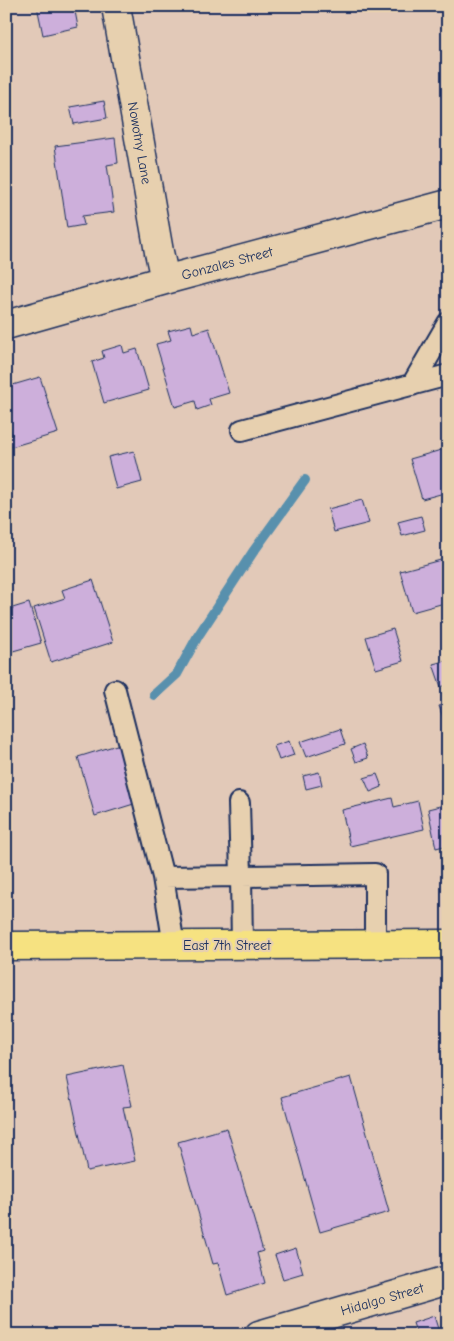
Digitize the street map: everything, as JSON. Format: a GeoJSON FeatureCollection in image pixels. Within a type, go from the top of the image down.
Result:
{"type":"FeatureCollection","features":[{"type":"Feature","properties":{"kind":"main road","name":"East 7th Street"},"geometry":{"type":"LineString","coordinates":[[6,946],[448,944]]}},
{"type":"Feature","properties":{"kind":"street","name":"Nowotny Lane"},"geometry":{"type":"LineString","coordinates":[[116,6],[165,280]]}},
{"type":"Feature","properties":{"kind":"street","name":"Gonzales Street"},"geometry":{"type":"LineString","coordinates":[[6,325],[448,204]]}},
{"type":"Feature","properties":{"kind":"street","name":"Hidalgo Street"},"geometry":{"type":"LineString","coordinates":[[259,1335],[448,1280]]}},
{"type":"Feature","properties":{"kind":"lane"},"geometry":{"type":"LineString","coordinates":[[412,385],[448,323]]}},
{"type":"Feature","properties":{"kind":"lane"},"geometry":{"type":"LineString","coordinates":[[242,430],[448,375]]}},
{"type":"Feature","properties":{"kind":"lane"},"geometry":{"type":"LineString","coordinates":[[115,690],[164,877],[174,946]]}},
{"type":"Feature","properties":{"kind":"lane"},"geometry":{"type":"LineString","coordinates":[[239,803],[242,946]]}},
{"type":"Feature","properties":{"kind":"lane"},"geometry":{"type":"LineString","coordinates":[[164,877],[375,874],[375,944]]}},
{"type":"Feature","properties":{"kind":"building"},"geometry":{"type":"Polygon","coordinates":[[[37,6],[74,6],[78,27],[43,35],[37,6]]]}},
{"type":"Feature","properties":{"kind":"building"},"geometry":{"type":"Polygon","coordinates":[[[104,101],[107,118],[74,124],[70,107],[104,101]]]}},
{"type":"Feature","properties":{"kind":"building"},"geometry":{"type":"Polygon","coordinates":[[[115,138],[118,163],[107,165],[114,212],[82,216],[84,225],[67,228],[55,146],[115,138]]]}},
{"type":"Feature","properties":{"kind":"building"},"geometry":{"type":"Polygon","coordinates":[[[191,325],[193,333],[209,328],[229,393],[209,399],[211,405],[197,410],[195,401],[175,407],[156,344],[171,340],[168,331],[191,325]]]}},
{"type":"Feature","properties":{"kind":"building"},"geometry":{"type":"Polygon","coordinates":[[[122,345],[124,353],[137,349],[149,390],[104,403],[92,362],[104,358],[102,351],[122,345]]]}},
{"type":"Feature","properties":{"kind":"building"},"geometry":{"type":"Polygon","coordinates":[[[40,377],[58,433],[11,447],[8,436],[12,435],[6,415],[6,387],[40,377]]]}},
{"type":"Feature","properties":{"kind":"building"},"geometry":{"type":"Polygon","coordinates":[[[448,448],[448,492],[422,499],[410,459],[448,448]]]}},
{"type":"Feature","properties":{"kind":"building"},"geometry":{"type":"Polygon","coordinates":[[[134,451],[142,482],[116,489],[108,457],[134,451]]]}},
{"type":"Feature","properties":{"kind":"building"},"geometry":{"type":"Polygon","coordinates":[[[362,500],[369,523],[334,532],[328,509],[362,500]]]}},
{"type":"Feature","properties":{"kind":"building"},"geometry":{"type":"Polygon","coordinates":[[[421,516],[425,530],[402,536],[398,522],[421,516]]]}},
{"type":"Feature","properties":{"kind":"building"},"geometry":{"type":"Polygon","coordinates":[[[448,558],[448,602],[412,612],[400,571],[448,558]]]}},
{"type":"Feature","properties":{"kind":"building"},"geometry":{"type":"Polygon","coordinates":[[[93,580],[113,642],[51,662],[34,608],[65,598],[62,590],[93,580]]]}},
{"type":"Feature","properties":{"kind":"building"},"geometry":{"type":"Polygon","coordinates":[[[29,603],[41,643],[6,653],[6,610],[29,603]]]}},
{"type":"Feature","properties":{"kind":"building"},"geometry":{"type":"Polygon","coordinates":[[[393,629],[403,661],[376,669],[366,637],[393,629]]]}},
{"type":"Feature","properties":{"kind":"building"},"geometry":{"type":"Polygon","coordinates":[[[448,660],[448,684],[441,687],[433,664],[448,660]]]}},
{"type":"Feature","properties":{"kind":"building"},"geometry":{"type":"Polygon","coordinates":[[[448,703],[448,729],[447,729],[439,706],[448,703]]]}},
{"type":"Feature","properties":{"kind":"building"},"geometry":{"type":"Polygon","coordinates":[[[340,729],[345,744],[306,757],[300,742],[340,729]]]}},
{"type":"Feature","properties":{"kind":"building"},"geometry":{"type":"Polygon","coordinates":[[[289,741],[294,755],[279,760],[274,746],[289,741]]]}},
{"type":"Feature","properties":{"kind":"building"},"geometry":{"type":"Polygon","coordinates":[[[120,744],[137,803],[95,816],[78,757],[120,744]]]}},
{"type":"Feature","properties":{"kind":"building"},"geometry":{"type":"Polygon","coordinates":[[[363,744],[368,758],[356,762],[351,749],[363,744]]]}},
{"type":"Feature","properties":{"kind":"building"},"geometry":{"type":"Polygon","coordinates":[[[319,772],[322,785],[306,789],[303,776],[319,772]]]}},
{"type":"Feature","properties":{"kind":"building"},"geometry":{"type":"Polygon","coordinates":[[[377,774],[382,787],[370,792],[364,778],[377,774]]]}},
{"type":"Feature","properties":{"kind":"building"},"geometry":{"type":"Polygon","coordinates":[[[392,798],[394,807],[418,801],[424,829],[350,846],[342,810],[392,798]]]}},
{"type":"Feature","properties":{"kind":"building"},"geometry":{"type":"Polygon","coordinates":[[[444,805],[448,824],[448,845],[436,848],[428,809],[444,805]]]}},
{"type":"Feature","properties":{"kind":"building"},"geometry":{"type":"Polygon","coordinates":[[[123,1065],[132,1106],[123,1107],[135,1161],[87,1171],[67,1077],[123,1065]]]}},
{"type":"Feature","properties":{"kind":"building"},"geometry":{"type":"Polygon","coordinates":[[[448,1072],[448,1097],[447,1097],[443,1073],[448,1072]]]}},
{"type":"Feature","properties":{"kind":"building"},"geometry":{"type":"Polygon","coordinates":[[[351,1077],[389,1212],[320,1232],[282,1097],[351,1077]]]}},
{"type":"Feature","properties":{"kind":"building"},"geometry":{"type":"Polygon","coordinates":[[[227,1128],[263,1251],[257,1253],[265,1283],[227,1295],[218,1263],[213,1264],[178,1142],[227,1128]]]}},
{"type":"Feature","properties":{"kind":"building"},"geometry":{"type":"Polygon","coordinates":[[[296,1248],[303,1273],[283,1279],[275,1255],[296,1248]]]}},
{"type":"Feature","properties":{"kind":"building"},"geometry":{"type":"Polygon","coordinates":[[[434,1316],[440,1335],[417,1335],[413,1323],[434,1316]]]}},
{"type":"Feature","properties":{"kind":"waterway"},"geometry":{"type":"LineString","coordinates":[[154,695],[177,674],[198,636],[253,552],[305,480]]}}]}
